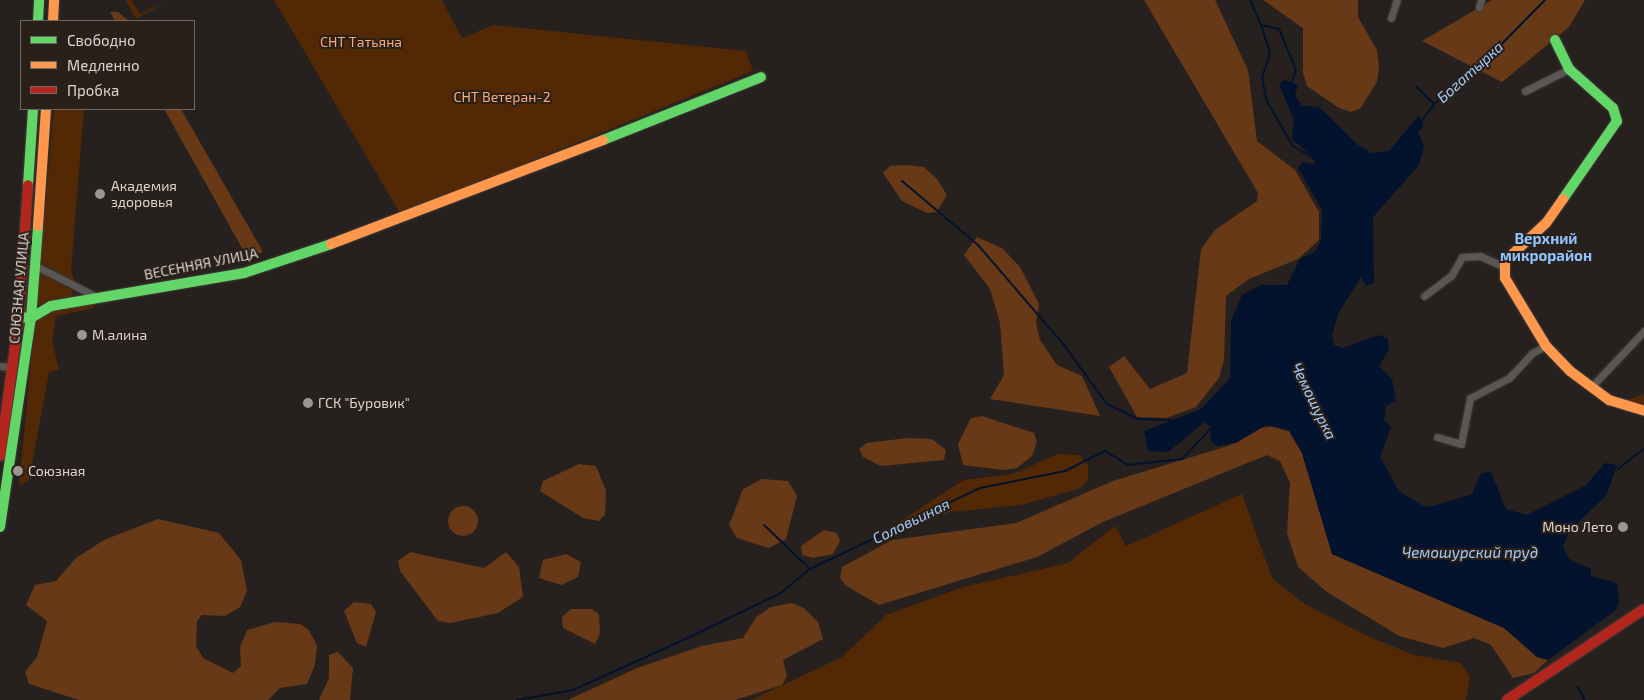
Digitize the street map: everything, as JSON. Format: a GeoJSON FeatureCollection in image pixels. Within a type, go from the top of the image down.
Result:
{"type":"FeatureCollection","features":[{"type":"Feature","properties":{"kind":"street"},"geometry":{"type":"LineString","coordinates":[[38,20],[39,0]]}},
{"type":"Feature","properties":{"kind":"street"},"geometry":{"type":"LineString","coordinates":[[53,20],[54,0]]}},
{"type":"Feature","properties":{"kind":"street"},"geometry":{"type":"LineString","coordinates":[[1391,18],[1397,0]]}},
{"type":"Feature","properties":{"kind":"street"},"geometry":{"type":"LineString","coordinates":[[1502,266],[1546,223],[1617,121],[1613,108],[1569,69],[1555,40]]}},
{"type":"Feature","properties":{"kind":"street"},"geometry":{"type":"LineString","coordinates":[[1525,91],[1569,69]]}},
{"type":"Feature","properties":{"kind":"street","name":"ВЕСЕННЯЯ УЛИЦА"},"geometry":{"type":"LineString","coordinates":[[31,318],[45,308],[244,272],[404,220],[762,77]]}},
{"type":"Feature","properties":{"kind":"street","name":"СОЮЗНАЯ УЛИЦА"},"geometry":{"type":"LineString","coordinates":[[0,456],[19,317],[33,110]]}},
{"type":"Feature","properties":{"kind":"street","name":"СОЮЗНАЯ УЛИЦА"},"geometry":{"type":"LineString","coordinates":[[0,527],[19,424],[31,318],[46,110]]}},
{"type":"Feature","properties":{"kind":"street"},"geometry":{"type":"LineString","coordinates":[[1424,296],[1451,276],[1462,257],[1480,256],[1502,266]]}},
{"type":"Feature","properties":{"kind":"street"},"geometry":{"type":"LineString","coordinates":[[34,265],[76,290],[100,298]]}},
{"type":"Feature","properties":{"kind":"street"},"geometry":{"type":"LineString","coordinates":[[1502,266],[1507,284],[1546,346],[1610,400],[1644,412]]}},
{"type":"Feature","properties":{"kind":"street"},"geometry":{"type":"LineString","coordinates":[[19,317],[31,318]]}},
{"type":"Feature","properties":{"kind":"street"},"geometry":{"type":"LineString","coordinates":[[1592,386],[1644,331]]}},
{"type":"Feature","properties":{"kind":"street"},"geometry":{"type":"LineString","coordinates":[[1437,437],[1461,444],[1470,398],[1508,378],[1532,353],[1546,346]]}},
{"type":"Feature","properties":{"kind":"street"},"geometry":{"type":"LineString","coordinates":[[0,366],[13,367]]}},
{"type":"Feature","properties":{"kind":"street"},"geometry":{"type":"LineString","coordinates":[[6,422],[19,424]]}},
{"type":"Feature","properties":{"kind":"street"},"geometry":{"type":"LineString","coordinates":[[1507,700],[1644,609]]}},
{"type":"Feature","properties":{"kind":"green space"},"geometry":{"type":"Polygon","coordinates":[[[126,0],[131,0],[140,14],[170,0],[136,19],[126,0]]]}},
{"type":"Feature","properties":{"kind":"green space","name":"СНТ Ветеран-2"},"geometry":{"type":"Polygon","coordinates":[[[274,0],[442,0],[462,38],[493,25],[746,51],[753,71],[411,210],[405,209],[401,215],[274,0]]]}},
{"type":"Feature","properties":{"kind":"green space"},"geometry":{"type":"Polygon","coordinates":[[[54,110],[84,110],[71,270],[75,283],[40,262],[54,110]]]}},
{"type":"Feature","properties":{"kind":"green space"},"geometry":{"type":"Polygon","coordinates":[[[40,272],[72,290],[73,298],[36,309],[40,272]]]}},
{"type":"Feature","properties":{"kind":"green space"},"geometry":{"type":"Polygon","coordinates":[[[96,302],[94,308],[56,316],[52,341],[59,370],[49,372],[29,480],[19,485],[35,319],[42,312],[96,302]]]}},
{"type":"Feature","properties":{"kind":"green space"},"geometry":{"type":"Polygon","coordinates":[[[1644,394],[1644,409],[1625,401],[1644,394]]]}},
{"type":"Feature","properties":{"kind":"green space"},"geometry":{"type":"Polygon","coordinates":[[[1058,454],[1079,455],[1088,465],[1088,479],[1081,488],[1021,505],[950,512],[905,528],[899,522],[964,480],[1013,474],[1058,454]]]}},
{"type":"Feature","properties":{"kind":"green space"},"geometry":{"type":"Polygon","coordinates":[[[1242,494],[1272,578],[1303,603],[1365,635],[1414,655],[1461,663],[1470,677],[1466,700],[751,700],[842,657],[886,615],[963,587],[1068,563],[1115,526],[1126,546],[1242,494]]]}},
{"type":"Feature","properties":{"kind":"shaded area"},"geometry":{"type":"Polygon","coordinates":[[[1144,0],[1215,0],[1248,70],[1257,141],[1295,170],[1319,212],[1319,240],[1298,259],[1249,279],[1226,296],[1224,360],[1219,378],[1196,407],[1166,418],[1137,417],[1109,367],[1124,356],[1150,389],[1187,373],[1201,249],[1215,230],[1257,201],[1258,193],[1144,0]]]}},
{"type":"Feature","properties":{"kind":"shaded area"},"geometry":{"type":"Polygon","coordinates":[[[1263,0],[1358,0],[1358,17],[1377,50],[1379,67],[1377,82],[1360,109],[1351,112],[1339,108],[1307,86],[1303,73],[1303,28],[1263,0]]]}},
{"type":"Feature","properties":{"kind":"shaded area"},"geometry":{"type":"Polygon","coordinates":[[[1492,0],[1585,0],[1569,27],[1502,82],[1422,41],[1492,0]]]}},
{"type":"Feature","properties":{"kind":"shaded area"},"geometry":{"type":"Polygon","coordinates":[[[110,12],[118,12],[128,20],[114,20],[110,12]]]}},
{"type":"Feature","properties":{"kind":"shaded area"},"geometry":{"type":"Polygon","coordinates":[[[165,110],[182,110],[263,252],[247,257],[165,110]]]}},
{"type":"Feature","properties":{"kind":"shaded area"},"geometry":{"type":"Polygon","coordinates":[[[890,166],[924,167],[937,179],[947,195],[937,212],[927,213],[902,201],[883,173],[890,166]]]}},
{"type":"Feature","properties":{"kind":"shaded area"},"geometry":{"type":"Polygon","coordinates":[[[977,237],[1002,248],[1020,267],[1039,304],[1036,323],[1040,340],[1057,365],[1082,376],[1100,416],[990,399],[1004,375],[1000,323],[990,289],[964,255],[977,237]]]}},
{"type":"Feature","properties":{"kind":"shaded area"},"geometry":{"type":"Polygon","coordinates":[[[982,416],[1034,433],[1037,442],[1032,456],[1017,468],[1003,470],[963,465],[958,444],[971,418],[982,416]]]}},
{"type":"Feature","properties":{"kind":"shaded area"},"geometry":{"type":"Polygon","coordinates":[[[1274,426],[1289,431],[1302,453],[1332,554],[1504,628],[1537,657],[1548,660],[1534,673],[1513,678],[1491,645],[1474,638],[1443,648],[1399,636],[1327,592],[1298,567],[1287,533],[1290,483],[1280,461],[1267,455],[1103,522],[1037,557],[879,605],[845,585],[840,578],[842,567],[892,540],[1016,523],[1113,481],[1228,446],[1257,429],[1274,426]]]}},
{"type":"Feature","properties":{"kind":"shaded area"},"geometry":{"type":"Polygon","coordinates":[[[907,438],[932,439],[946,450],[944,460],[881,466],[863,457],[859,449],[867,443],[907,438]]]}},
{"type":"Feature","properties":{"kind":"shaded area"},"geometry":{"type":"Polygon","coordinates":[[[579,464],[596,466],[606,491],[605,515],[599,521],[583,518],[540,491],[543,481],[579,464]]]}},
{"type":"Feature","properties":{"kind":"shaded area"},"geometry":{"type":"Polygon","coordinates":[[[762,479],[788,481],[797,496],[786,539],[769,548],[737,538],[729,525],[743,489],[762,479]]]}},
{"type":"Feature","properties":{"kind":"shaded area"},"geometry":{"type":"Polygon","coordinates":[[[463,506],[474,510],[478,521],[474,532],[463,536],[452,532],[448,521],[452,510],[463,506]]]}},
{"type":"Feature","properties":{"kind":"shaded area"},"geometry":{"type":"Polygon","coordinates":[[[158,519],[219,533],[241,560],[247,591],[240,607],[225,616],[202,615],[197,621],[196,646],[203,658],[233,673],[241,666],[240,647],[247,630],[275,622],[300,624],[309,630],[317,646],[315,665],[307,684],[280,688],[268,700],[79,700],[29,684],[25,672],[37,657],[47,621],[26,605],[35,585],[56,581],[76,558],[104,540],[158,519]]]}},
{"type":"Feature","properties":{"kind":"shaded area"},"geometry":{"type":"Polygon","coordinates":[[[824,530],[837,533],[840,541],[833,554],[813,558],[802,555],[801,546],[824,530]]]}},
{"type":"Feature","properties":{"kind":"shaded area"},"geometry":{"type":"Polygon","coordinates":[[[410,552],[484,568],[506,552],[519,567],[523,597],[498,613],[451,623],[438,621],[400,571],[398,561],[410,552]]]}},
{"type":"Feature","properties":{"kind":"shaded area"},"geometry":{"type":"Polygon","coordinates":[[[566,554],[581,562],[578,577],[561,585],[539,578],[543,560],[566,554]]]}},
{"type":"Feature","properties":{"kind":"shaded area"},"geometry":{"type":"Polygon","coordinates":[[[354,602],[371,604],[376,612],[366,647],[357,643],[344,611],[354,602]]]}},
{"type":"Feature","properties":{"kind":"shaded area"},"geometry":{"type":"Polygon","coordinates":[[[792,603],[804,608],[818,622],[823,639],[783,660],[787,676],[782,685],[735,700],[568,700],[637,668],[702,646],[743,638],[756,617],[771,607],[792,603]]]}},
{"type":"Feature","properties":{"kind":"shaded area"},"geometry":{"type":"Polygon","coordinates":[[[571,609],[592,609],[599,614],[600,634],[595,644],[563,628],[562,617],[571,609]]]}},
{"type":"Feature","properties":{"kind":"shaded area"},"geometry":{"type":"Polygon","coordinates":[[[338,652],[353,668],[350,700],[319,700],[329,678],[329,655],[338,652]]]}},
{"type":"Feature","properties":{"kind":"water","name":"Чемошурский пруд"},"geometry":{"type":"Polygon","coordinates":[[[1284,80],[1298,85],[1295,95],[1301,105],[1319,107],[1358,145],[1372,153],[1389,151],[1419,115],[1424,126],[1418,132],[1424,146],[1419,165],[1373,217],[1374,283],[1366,286],[1361,277],[1339,312],[1332,335],[1334,345],[1342,348],[1379,335],[1388,339],[1389,349],[1379,366],[1392,379],[1396,401],[1386,406],[1384,420],[1391,427],[1380,457],[1399,491],[1425,507],[1433,506],[1472,494],[1481,473],[1491,472],[1506,509],[1527,515],[1586,485],[1605,463],[1617,465],[1606,496],[1571,529],[1563,546],[1569,559],[1591,569],[1591,576],[1617,583],[1619,602],[1616,610],[1548,660],[1537,657],[1504,628],[1332,554],[1302,453],[1289,431],[1266,425],[1236,443],[1218,446],[1211,442],[1210,426],[1205,422],[1168,452],[1148,451],[1144,431],[1201,409],[1230,378],[1231,321],[1242,295],[1260,285],[1287,285],[1300,259],[1316,251],[1321,240],[1322,210],[1298,168],[1303,162],[1314,164],[1316,160],[1292,139],[1294,120],[1279,84],[1284,80]]]}},
{"type":"Feature","properties":{"kind":"waterway"},"geometry":{"type":"LineString","coordinates":[[1250,0],[1261,25],[1279,29],[1296,70],[1292,81]]}},
{"type":"Feature","properties":{"kind":"waterway","name":"Богатырка"},"geometry":{"type":"LineString","coordinates":[[1421,122],[1434,104],[1483,63],[1545,0]]}},
{"type":"Feature","properties":{"kind":"waterway"},"geometry":{"type":"LineString","coordinates":[[1261,25],[1270,53],[1262,77],[1267,102],[1293,146],[1316,160]]}},
{"type":"Feature","properties":{"kind":"waterway"},"geometry":{"type":"LineString","coordinates":[[1416,86],[1434,104]]}},
{"type":"Feature","properties":{"kind":"waterway"},"geometry":{"type":"LineString","coordinates":[[902,181],[978,245],[1064,345],[1107,404],[1138,419],[1172,420]]}},
{"type":"Feature","properties":{"kind":"waterway","name":"Соловьиная"},"geometry":{"type":"LineString","coordinates":[[517,700],[573,690],[692,636],[781,593],[810,569],[980,488],[1065,471],[1105,451],[1128,465],[1182,459],[1211,428]]}},
{"type":"Feature","properties":{"kind":"waterway"},"geometry":{"type":"LineString","coordinates":[[1618,469],[1644,449]]}},
{"type":"Feature","properties":{"kind":"waterway"},"geometry":{"type":"LineString","coordinates":[[764,525],[810,569]]}},
{"type":"Feature","properties":{"kind":"waterway","name":"Чемошурка"},"geometry":{"type":"LineString","coordinates":[[1578,687],[1585,700]]}},
{"type":"Feature","properties":{"kind":"traffic: fast"},"geometry":{"type":"LineString","coordinates":[[38,20],[39,0]]}},
{"type":"Feature","properties":{"kind":"traffic: fast"},"geometry":{"type":"LineString","coordinates":[[1555,40],[1569,69],[1613,108],[1617,121],[1563,199]]}},
{"type":"Feature","properties":{"kind":"traffic: fast"},"geometry":{"type":"LineString","coordinates":[[603,140],[761,77]]}},
{"type":"Feature","properties":{"kind":"traffic: fast"},"geometry":{"type":"LineString","coordinates":[[28,185],[33,110]]}},
{"type":"Feature","properties":{"kind":"traffic: fast"},"geometry":{"type":"LineString","coordinates":[[0,527],[31,318],[38,226]]}},
{"type":"Feature","properties":{"kind":"traffic: fast"},"geometry":{"type":"LineString","coordinates":[[19,317],[31,318],[51,306],[244,273],[331,244]]}},
{"type":"Feature","properties":{"kind":"traffic: slow"},"geometry":{"type":"LineString","coordinates":[[53,20],[54,0]]}},
{"type":"Feature","properties":{"kind":"traffic: slow"},"geometry":{"type":"LineString","coordinates":[[38,226],[46,110]]}},
{"type":"Feature","properties":{"kind":"traffic: slow"},"geometry":{"type":"LineString","coordinates":[[331,244],[603,140]]}},
{"type":"Feature","properties":{"kind":"traffic: slow"},"geometry":{"type":"LineString","coordinates":[[1563,199],[1546,223],[1505,261],[1505,278],[1546,346],[1570,371],[1609,400],[1644,411]]}},
{"type":"Feature","properties":{"kind":"traffic: jam"},"geometry":{"type":"LineString","coordinates":[[0,456],[19,317],[28,185]]}},
{"type":"Feature","properties":{"kind":"traffic: jam"},"geometry":{"type":"LineString","coordinates":[[1507,700],[1644,609]]}},
{"type":"Feature","properties":{"kind":"place","name":"Академия здоровья"},"geometry":{"type":"Point","coordinates":[100,194]}},
{"type":"Feature","properties":{"kind":"place","name":"М.алина"},"geometry":{"type":"Point","coordinates":[82,335]}},
{"type":"Feature","properties":{"kind":"place","name":"ГСК \"Буровик\""},"geometry":{"type":"Point","coordinates":[308,403]}},
{"type":"Feature","properties":{"kind":"place","name":"Союзная"},"geometry":{"type":"Point","coordinates":[18,471]}},
{"type":"Feature","properties":{"kind":"place","name":"Моно Лето"},"geometry":{"type":"Point","coordinates":[1623,527]}},
{"type":"Feature","properties":{"kind":"district","name":"Верхний микрорайон"},"geometry":{"type":"Point","coordinates":[1546,246]}},
{"type":"Feature","properties":{"kind":"park label","name":"СНТ Татьяна"},"geometry":{"type":"Point","coordinates":[361,42]}}]}
